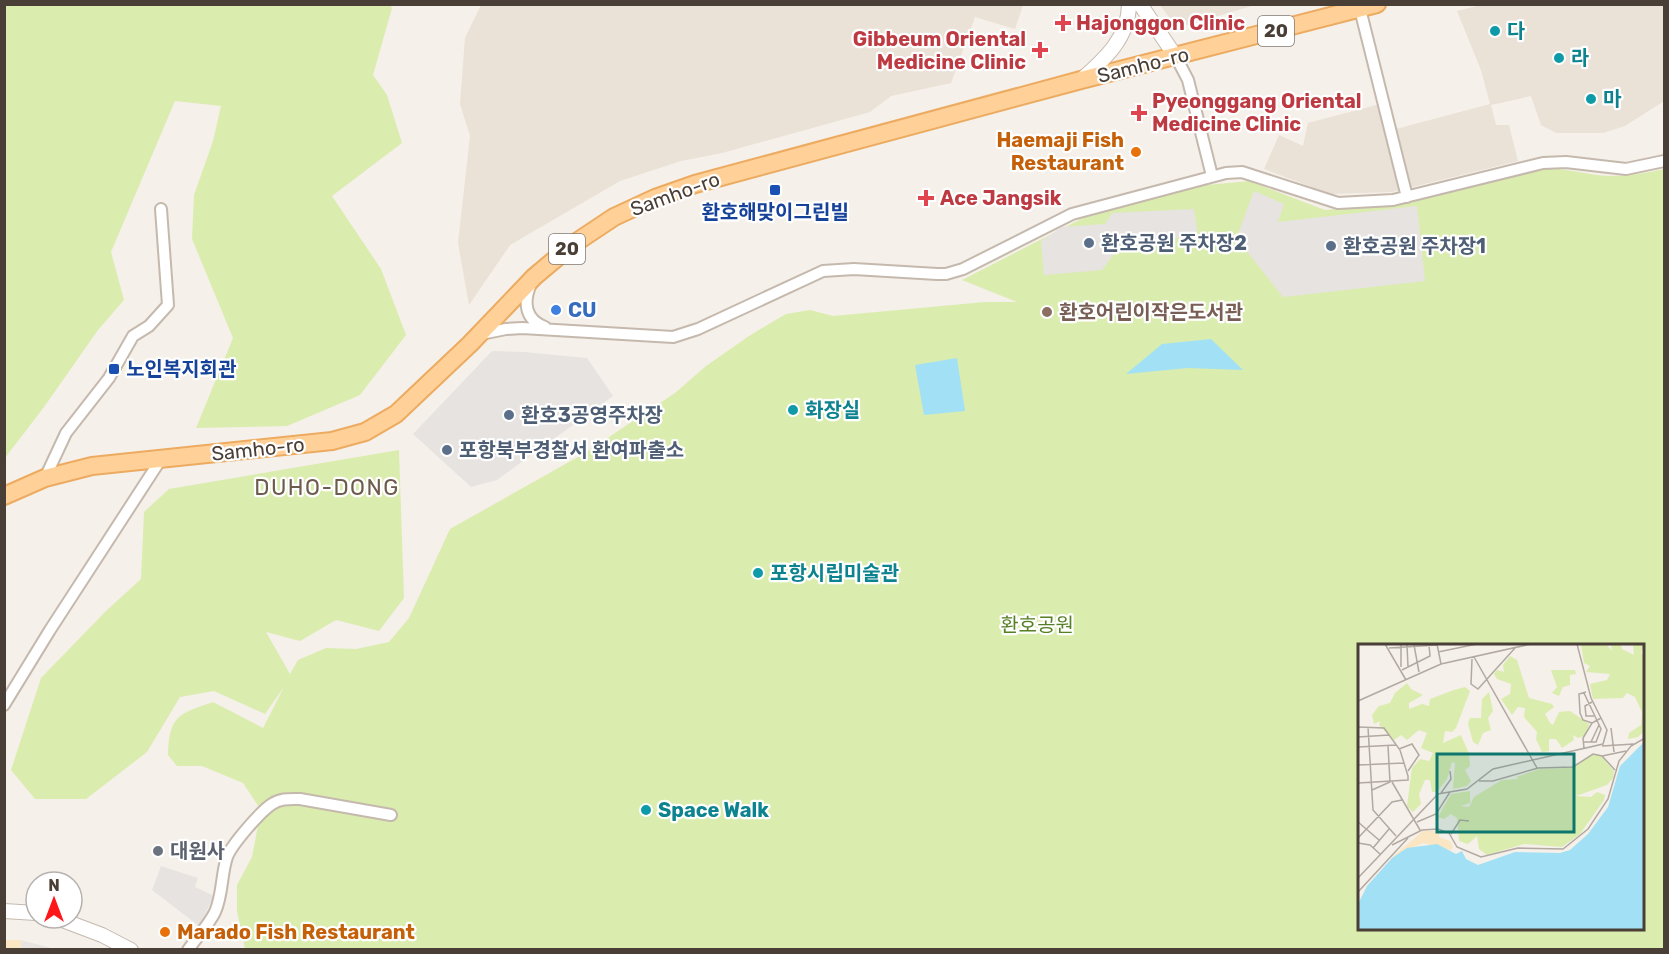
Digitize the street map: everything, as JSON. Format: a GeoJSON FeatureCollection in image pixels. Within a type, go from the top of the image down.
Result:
{"type":"FeatureCollection","features":[{"type":"Feature","properties":{"kind":"main road","name":"Samho-ro"},"geometry":{"type":"LineString","coordinates":[[4,496],[45,478],[92,466],[332,441],[365,432],[381,424],[411,402],[534,277],[572,245],[614,217],[678,189],[1081,80],[1377,4]]}},
{"type":"Feature","properties":{"kind":"street"},"geometry":{"type":"LineString","coordinates":[[1081,80],[1101,62],[1121,37],[1129,4]]}},
{"type":"Feature","properties":{"kind":"street"},"geometry":{"type":"LineString","coordinates":[[1140,4],[1176,57],[1188,80],[1212,176]]}},
{"type":"Feature","properties":{"kind":"street"},"geometry":{"type":"LineString","coordinates":[[1360,9],[1407,197]]}},
{"type":"Feature","properties":{"kind":"street"},"geometry":{"type":"LineString","coordinates":[[477,335],[506,329],[548,328],[662,337],[685,334],[823,271],[854,269],[946,274],[963,269],[1072,214],[1212,176],[1242,172],[1338,203],[1407,197],[1543,163],[1566,162],[1626,169],[1665,161]]}},
{"type":"Feature","properties":{"kind":"street"},"geometry":{"type":"LineString","coordinates":[[45,478],[66,433],[108,378],[133,336],[149,326],[168,305],[161,208]]}},
{"type":"Feature","properties":{"kind":"street"},"geometry":{"type":"LineString","coordinates":[[534,277],[527,293],[527,311],[537,324],[548,328]]}},
{"type":"Feature","properties":{"kind":"street"},"geometry":{"type":"LineString","coordinates":[[4,705],[161,459]]}},
{"type":"Feature","properties":{"kind":"street"},"geometry":{"type":"LineString","coordinates":[[188,950],[216,910],[226,862],[232,847],[272,804],[288,798],[300,799],[391,815]]}},
{"type":"Feature","properties":{"kind":"street"},"geometry":{"type":"LineString","coordinates":[[4,910],[24,912]]}},
{"type":"Feature","properties":{"kind":"street"},"geometry":{"type":"LineString","coordinates":[[84,928],[131,950]]}},
{"type":"Feature","properties":{"kind":"shaded area"},"geometry":{"type":"Polygon","coordinates":[[[481,4],[1023,5],[1015,29],[975,17],[951,83],[891,96],[870,112],[722,153],[681,161],[620,181],[510,245],[469,305],[458,243],[470,136],[460,104],[465,38],[481,4]]]}},
{"type":"Feature","properties":{"kind":"shaded area"},"geometry":{"type":"Polygon","coordinates":[[[1485,4],[1664,5],[1664,101],[1625,126],[1603,133],[1556,133],[1541,125],[1531,96],[1491,105],[1496,125],[1509,125],[1518,161],[1392,192],[1330,194],[1264,169],[1279,135],[1303,146],[1308,123],[1388,102],[1396,129],[1490,104],[1481,70],[1457,11],[1485,4]]]}},
{"type":"Feature","properties":{"kind":"shaded area"},"geometry":{"type":"Polygon","coordinates":[[[1160,5],[1255,5],[1184,26],[1169,17],[1160,5]]]}},
{"type":"Feature","properties":{"kind":"shaded area","name":"환호공원 주차장1"},"geometry":{"type":"Polygon","coordinates":[[[1254,191],[1284,204],[1278,222],[1417,206],[1425,281],[1283,297],[1245,249],[1235,242],[1254,191]]]}},
{"type":"Feature","properties":{"kind":"shaded area","name":"환호공원 주차장2"},"geometry":{"type":"Polygon","coordinates":[[[1194,209],[1198,236],[1121,244],[1102,270],[1044,275],[1041,241],[1062,227],[1105,224],[1112,213],[1194,209]]]}},
{"type":"Feature","properties":{"kind":"shaded area","name":"환호3공영주차장"},"geometry":{"type":"Polygon","coordinates":[[[492,351],[587,358],[613,396],[497,480],[471,487],[413,434],[492,351]]]}},
{"type":"Feature","properties":{"kind":"shaded area"},"geometry":{"type":"Polygon","coordinates":[[[161,866],[198,878],[195,887],[214,896],[199,926],[152,890],[161,866]]]}},
{"type":"Feature","properties":{"kind":"shaded area"},"geometry":{"type":"Polygon","coordinates":[[[21,940],[55,949],[21,949],[21,940]]]}},
{"type":"Feature","properties":{"kind":"green space"},"geometry":{"type":"Polygon","coordinates":[[[5,4],[390,5],[392,8],[373,75],[387,95],[402,143],[332,196],[381,269],[406,335],[360,395],[287,426],[196,428],[233,338],[192,239],[194,195],[213,141],[221,106],[175,101],[111,252],[124,300],[98,330],[5,458],[5,4]]]}},
{"type":"Feature","properties":{"kind":"green space","name":"환호공원"},"geometry":{"type":"Polygon","coordinates":[[[1548,168],[1609,176],[1664,169],[1664,949],[245,949],[237,911],[237,885],[252,857],[261,810],[243,783],[202,766],[177,766],[168,755],[169,742],[178,718],[184,713],[213,702],[263,728],[284,687],[265,714],[214,691],[180,697],[147,752],[86,799],[35,799],[11,770],[41,678],[106,611],[141,579],[144,512],[169,489],[399,450],[404,598],[379,631],[336,620],[300,641],[266,632],[290,674],[298,660],[326,648],[356,649],[389,642],[409,618],[450,529],[585,453],[675,393],[706,366],[749,336],[786,314],[810,310],[833,316],[985,302],[1017,302],[962,280],[1083,218],[1196,186],[1249,181],[1325,210],[1396,205],[1548,168]]]}},
{"type":"Feature","properties":{"kind":"sand"},"geometry":{"type":"Polygon","coordinates":[[[5,940],[21,940],[21,949],[5,950],[5,940]]]}},
{"type":"Feature","properties":{"kind":"water"},"geometry":{"type":"Polygon","coordinates":[[[1211,339],[1243,370],[1188,368],[1126,374],[1162,344],[1211,339]]]}},
{"type":"Feature","properties":{"kind":"water"},"geometry":{"type":"Polygon","coordinates":[[[957,358],[965,411],[924,415],[915,365],[957,358]]]}},
{"type":"Feature","properties":{"kind":"place","name":"Hajonggon Clinic"},"geometry":{"type":"Point","coordinates":[1063,23]}},
{"type":"Feature","properties":{"kind":"place","name":"다"},"geometry":{"type":"Point","coordinates":[1495,31]}},
{"type":"Feature","properties":{"kind":"place","name":"Gibbeum Oriental Medicine Clinic"},"geometry":{"type":"Point","coordinates":[1040,50]}},
{"type":"Feature","properties":{"kind":"place","name":"라"},"geometry":{"type":"Point","coordinates":[1559,58]}},
{"type":"Feature","properties":{"kind":"place","name":"마"},"geometry":{"type":"Point","coordinates":[1591,99]}},
{"type":"Feature","properties":{"kind":"place","name":"Pyeonggang Oriental Medicine Clinic"},"geometry":{"type":"Point","coordinates":[1139,113]}},
{"type":"Feature","properties":{"kind":"place","name":"Haemaji Fish Restaurant"},"geometry":{"type":"Point","coordinates":[1136,152]}},
{"type":"Feature","properties":{"kind":"place","name":"환호해맞이그린빌"},"geometry":{"type":"Point","coordinates":[775,190]}},
{"type":"Feature","properties":{"kind":"place","name":"Ace Jangsik"},"geometry":{"type":"Point","coordinates":[926,198]}},
{"type":"Feature","properties":{"kind":"place","name":"환호공원 주차장2"},"geometry":{"type":"Point","coordinates":[1089,243]}},
{"type":"Feature","properties":{"kind":"place","name":"환호공원 주차장1"},"geometry":{"type":"Point","coordinates":[1331,246]}},
{"type":"Feature","properties":{"kind":"place","name":"CU"},"geometry":{"type":"Point","coordinates":[556,310]}},
{"type":"Feature","properties":{"kind":"place","name":"환호어린이작은도서관"},"geometry":{"type":"Point","coordinates":[1047,312]}},
{"type":"Feature","properties":{"kind":"place","name":"노인복지회관"},"geometry":{"type":"Point","coordinates":[114,369]}},
{"type":"Feature","properties":{"kind":"place","name":"화장실"},"geometry":{"type":"Point","coordinates":[793,410]}},
{"type":"Feature","properties":{"kind":"place","name":"환호3공영주차장"},"geometry":{"type":"Point","coordinates":[509,415]}},
{"type":"Feature","properties":{"kind":"place","name":"포항북부경찰서 환여파출소"},"geometry":{"type":"Point","coordinates":[447,450]}},
{"type":"Feature","properties":{"kind":"place","name":"포항시립미술관"},"geometry":{"type":"Point","coordinates":[758,573]}},
{"type":"Feature","properties":{"kind":"place","name":"Space Walk"},"geometry":{"type":"Point","coordinates":[646,810]}},
{"type":"Feature","properties":{"kind":"place","name":"대원사"},"geometry":{"type":"Point","coordinates":[158,851]}},
{"type":"Feature","properties":{"kind":"place","name":"Marado Fish Restaurant"},"geometry":{"type":"Point","coordinates":[165,932]}},
{"type":"Feature","properties":{"kind":"district","name":"DUHO-DONG"},"geometry":{"type":"Point","coordinates":[327,487]}}]}
